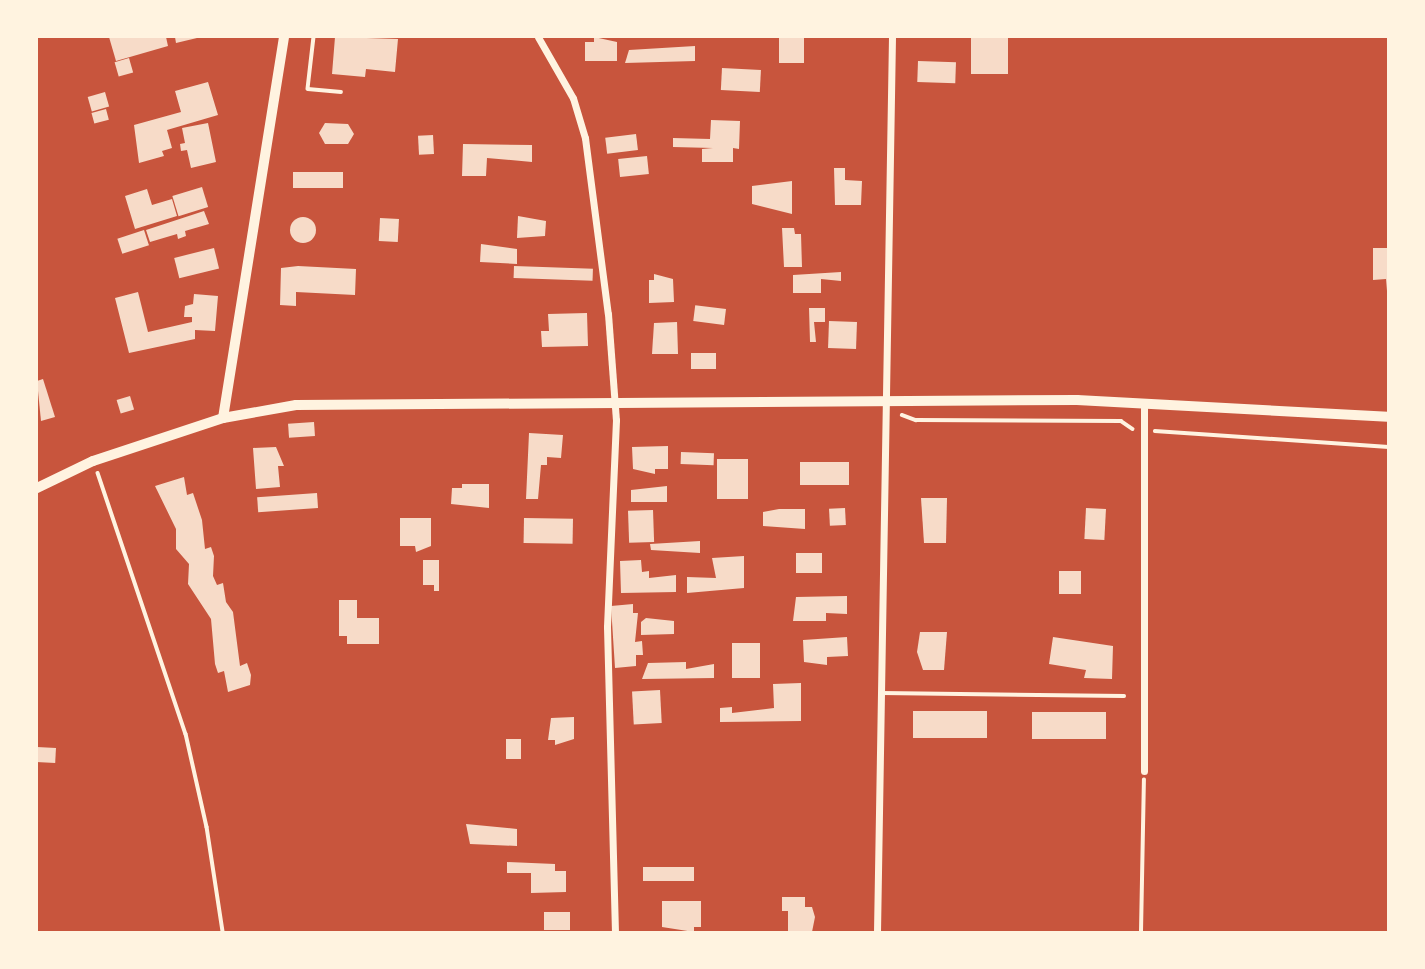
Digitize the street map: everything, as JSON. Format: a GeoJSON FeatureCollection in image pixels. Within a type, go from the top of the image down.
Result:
{"type":"FeatureCollection","features":[{"type":"Feature","properties":{"kind":"street"},"geometry":{"type":"LineString","coordinates":[[223,418],[284,37]]}},
{"type":"Feature","properties":{"kind":"street"},"geometry":{"type":"LineString","coordinates":[[538,37],[573,98],[585,138],[599,216],[615,404],[607,627],[615,932]]}},
{"type":"Feature","properties":{"kind":"street"},"geometry":{"type":"LineString","coordinates":[[877,932],[883,401],[892,37]]}},
{"type":"Feature","properties":{"kind":"street"},"geometry":{"type":"LineString","coordinates":[[1144,402],[1144,771]]}},
{"type":"Feature","properties":{"kind":"street"},"geometry":{"type":"LineString","coordinates":[[37,488],[93,461],[223,418],[296,405],[1144,402],[1388,417]]}},
{"type":"Feature","properties":{"kind":"lane"},"geometry":{"type":"LineString","coordinates":[[314,37],[308,89],[341,92]]}},
{"type":"Feature","properties":{"kind":"lane"},"geometry":{"type":"LineString","coordinates":[[880,693],[1124,696]]}},
{"type":"Feature","properties":{"kind":"path"},"geometry":{"type":"LineString","coordinates":[[916,420],[1121,421],[1136,429]]}},
{"type":"Feature","properties":{"kind":"path"},"geometry":{"type":"LineString","coordinates":[[1150,430],[1388,447]]}},
{"type":"Feature","properties":{"kind":"path"},"geometry":{"type":"LineString","coordinates":[[93,461],[186,734],[207,827],[223,932]]}},
{"type":"Feature","properties":{"kind":"path"},"geometry":{"type":"LineString","coordinates":[[1142,932],[1144,771]]}},
{"type":"Feature","properties":{"kind":"building"},"geometry":{"type":"Polygon","coordinates":[[[109,37],[166,37],[168,46],[116,61],[109,37]]]}},
{"type":"Feature","properties":{"kind":"building"},"geometry":{"type":"Polygon","coordinates":[[[175,37],[197,37],[197,38],[176,43],[175,37]]]}},
{"type":"Feature","properties":{"kind":"building"},"geometry":{"type":"Polygon","coordinates":[[[335,37],[398,39],[395,72],[366,69],[365,77],[332,74],[335,37]]]}},
{"type":"Feature","properties":{"kind":"building"},"geometry":{"type":"Polygon","coordinates":[[[594,37],[617,42],[617,61],[585,61],[585,42],[594,42],[594,37]]]}},
{"type":"Feature","properties":{"kind":"building"},"geometry":{"type":"Polygon","coordinates":[[[779,37],[804,37],[804,63],[779,63],[779,37]]]}},
{"type":"Feature","properties":{"kind":"building"},"geometry":{"type":"Polygon","coordinates":[[[971,37],[1008,37],[1008,74],[971,74],[971,37]]]}},
{"type":"Feature","properties":{"kind":"building"},"geometry":{"type":"Polygon","coordinates":[[[695,46],[695,61],[625,63],[629,50],[695,46]]]}},
{"type":"Feature","properties":{"kind":"building"},"geometry":{"type":"Polygon","coordinates":[[[129,58],[133,72],[119,77],[115,62],[129,58]]]}},
{"type":"Feature","properties":{"kind":"building"},"geometry":{"type":"Polygon","coordinates":[[[918,61],[956,62],[955,83],[917,82],[918,61]]]}},
{"type":"Feature","properties":{"kind":"building"},"geometry":{"type":"Polygon","coordinates":[[[722,68],[761,70],[760,92],[721,90],[722,68]]]}},
{"type":"Feature","properties":{"kind":"building"},"geometry":{"type":"Polygon","coordinates":[[[208,82],[218,115],[167,130],[172,148],[162,151],[164,156],[139,163],[134,125],[181,112],[175,91],[208,82]]]}},
{"type":"Feature","properties":{"kind":"building"},"geometry":{"type":"Polygon","coordinates":[[[105,92],[109,106],[92,111],[88,97],[105,92]]]}},
{"type":"Feature","properties":{"kind":"building"},"geometry":{"type":"Polygon","coordinates":[[[106,109],[109,120],[94,124],[92,113],[106,109]]]}},
{"type":"Feature","properties":{"kind":"building"},"geometry":{"type":"Polygon","coordinates":[[[711,120],[740,121],[739,149],[733,148],[733,162],[702,162],[702,149],[713,148],[673,147],[673,138],[710,139],[711,120]]]}},
{"type":"Feature","properties":{"kind":"building"},"geometry":{"type":"Polygon","coordinates":[[[208,123],[216,162],[191,168],[187,150],[181,151],[180,144],[185,143],[182,128],[208,123]]]}},
{"type":"Feature","properties":{"kind":"building"},"geometry":{"type":"Polygon","coordinates":[[[325,123],[348,124],[354,134],[348,144],[325,144],[319,133],[325,123]]]}},
{"type":"Feature","properties":{"kind":"building"},"geometry":{"type":"Polygon","coordinates":[[[636,134],[638,150],[607,154],[605,138],[636,134]]]}},
{"type":"Feature","properties":{"kind":"building"},"geometry":{"type":"Polygon","coordinates":[[[433,135],[434,154],[419,155],[418,136],[433,135]]]}},
{"type":"Feature","properties":{"kind":"building"},"geometry":{"type":"Polygon","coordinates":[[[463,144],[532,145],[532,162],[487,158],[486,176],[462,176],[463,144]]]}},
{"type":"Feature","properties":{"kind":"building"},"geometry":{"type":"Polygon","coordinates":[[[647,156],[649,174],[620,177],[618,159],[647,156]]]}},
{"type":"Feature","properties":{"kind":"building"},"geometry":{"type":"Polygon","coordinates":[[[834,168],[845,168],[845,180],[862,181],[861,205],[835,205],[834,168]]]}},
{"type":"Feature","properties":{"kind":"building"},"geometry":{"type":"Polygon","coordinates":[[[293,172],[343,172],[343,188],[293,188],[293,172]]]}},
{"type":"Feature","properties":{"kind":"building"},"geometry":{"type":"Polygon","coordinates":[[[792,181],[792,214],[752,204],[752,186],[792,181]]]}},
{"type":"Feature","properties":{"kind":"building"},"geometry":{"type":"Polygon","coordinates":[[[202,187],[208,207],[178,216],[172,196],[202,187]]]}},
{"type":"Feature","properties":{"kind":"building"},"geometry":{"type":"Polygon","coordinates":[[[147,189],[152,205],[172,199],[177,216],[135,229],[125,196],[147,189]]]}},
{"type":"Feature","properties":{"kind":"building"},"geometry":{"type":"Polygon","coordinates":[[[204,211],[209,224],[185,231],[186,236],[178,239],[177,234],[150,242],[146,230],[204,211]]]}},
{"type":"Feature","properties":{"kind":"building"},"geometry":{"type":"Polygon","coordinates":[[[518,216],[546,221],[545,236],[517,238],[518,216]]]}},
{"type":"Feature","properties":{"kind":"building"},"geometry":{"type":"Polygon","coordinates":[[[303,217],[312,221],[316,230],[312,239],[303,243],[294,239],[290,230],[294,221],[303,217]]]}},
{"type":"Feature","properties":{"kind":"building"},"geometry":{"type":"Polygon","coordinates":[[[380,218],[399,219],[398,242],[379,241],[380,218]]]}},
{"type":"Feature","properties":{"kind":"building"},"geometry":{"type":"Polygon","coordinates":[[[782,228],[794,228],[795,234],[801,234],[802,267],[784,267],[782,228]]]}},
{"type":"Feature","properties":{"kind":"building"},"geometry":{"type":"Polygon","coordinates":[[[144,230],[149,245],[122,254],[117,239],[144,230]]]}},
{"type":"Feature","properties":{"kind":"building"},"geometry":{"type":"Polygon","coordinates":[[[481,244],[517,249],[517,264],[480,262],[481,244]]]}},
{"type":"Feature","properties":{"kind":"building"},"geometry":{"type":"Polygon","coordinates":[[[214,248],[219,268],[179,278],[174,258],[214,248]]]}},
{"type":"Feature","properties":{"kind":"building"},"geometry":{"type":"Polygon","coordinates":[[[1373,248],[1388,248],[1388,303],[1386,279],[1373,280],[1373,248]]]}},
{"type":"Feature","properties":{"kind":"building"},"geometry":{"type":"Polygon","coordinates":[[[298,266],[356,269],[355,295],[296,292],[296,306],[280,305],[281,268],[298,266]]]}},
{"type":"Feature","properties":{"kind":"building"},"geometry":{"type":"Polygon","coordinates":[[[514,266],[593,269],[593,281],[514,278],[514,266]]]}},
{"type":"Feature","properties":{"kind":"building"},"geometry":{"type":"Polygon","coordinates":[[[841,272],[841,281],[821,279],[821,293],[793,293],[793,275],[841,272]]]}},
{"type":"Feature","properties":{"kind":"building"},"geometry":{"type":"Polygon","coordinates":[[[654,274],[673,279],[674,302],[649,303],[649,280],[654,280],[654,274]]]}},
{"type":"Feature","properties":{"kind":"building"},"geometry":{"type":"Polygon","coordinates":[[[138,292],[148,332],[192,322],[192,317],[184,317],[185,306],[193,304],[194,294],[218,296],[215,331],[195,330],[195,339],[129,353],[115,298],[138,292]]]}},
{"type":"Feature","properties":{"kind":"building"},"geometry":{"type":"Polygon","coordinates":[[[695,305],[726,309],[724,325],[693,321],[695,305]]]}},
{"type":"Feature","properties":{"kind":"building"},"geometry":{"type":"Polygon","coordinates":[[[809,308],[825,308],[825,322],[814,322],[816,342],[810,342],[809,308]]]}},
{"type":"Feature","properties":{"kind":"building"},"geometry":{"type":"Polygon","coordinates":[[[587,313],[588,346],[542,347],[541,331],[549,331],[548,314],[587,313]]]}},
{"type":"Feature","properties":{"kind":"building"},"geometry":{"type":"Polygon","coordinates":[[[829,321],[857,322],[856,349],[828,348],[829,321]]]}},
{"type":"Feature","properties":{"kind":"building"},"geometry":{"type":"Polygon","coordinates":[[[677,322],[678,354],[652,354],[654,323],[677,322]]]}},
{"type":"Feature","properties":{"kind":"building"},"geometry":{"type":"Polygon","coordinates":[[[691,353],[716,353],[716,369],[691,369],[691,353]]]}},
{"type":"Feature","properties":{"kind":"building"},"geometry":{"type":"Polygon","coordinates":[[[43,379],[55,417],[41,421],[37,381],[43,379]]]}},
{"type":"Feature","properties":{"kind":"building"},"geometry":{"type":"Polygon","coordinates":[[[130,396],[134,409],[121,413],[117,400],[130,396]]]}},
{"type":"Feature","properties":{"kind":"building"},"geometry":{"type":"Polygon","coordinates":[[[314,422],[315,436],[289,438],[288,424],[314,422]]]}},
{"type":"Feature","properties":{"kind":"building"},"geometry":{"type":"Polygon","coordinates":[[[529,433],[563,435],[561,458],[547,457],[547,465],[541,465],[538,499],[526,499],[529,433]]]}},
{"type":"Feature","properties":{"kind":"building"},"geometry":{"type":"Polygon","coordinates":[[[668,446],[668,469],[655,469],[655,474],[633,469],[632,447],[668,446]]]}},
{"type":"Feature","properties":{"kind":"building"},"geometry":{"type":"Polygon","coordinates":[[[276,447],[284,466],[278,466],[280,487],[256,489],[253,448],[276,447]]]}},
{"type":"Feature","properties":{"kind":"building"},"geometry":{"type":"Polygon","coordinates":[[[681,452],[714,453],[714,465],[681,464],[681,452]]]}},
{"type":"Feature","properties":{"kind":"building"},"geometry":{"type":"Polygon","coordinates":[[[717,459],[748,459],[748,499],[717,499],[717,459]]]}},
{"type":"Feature","properties":{"kind":"building"},"geometry":{"type":"Polygon","coordinates":[[[800,462],[849,462],[849,485],[800,485],[800,462]]]}},
{"type":"Feature","properties":{"kind":"building"},"geometry":{"type":"Polygon","coordinates":[[[184,477],[187,495],[193,493],[202,520],[205,549],[211,547],[214,556],[213,576],[217,585],[223,583],[226,602],[233,612],[240,666],[247,663],[251,675],[250,685],[228,692],[224,671],[218,673],[215,664],[211,619],[188,584],[189,564],[176,549],[176,529],[155,486],[184,477]]]}},
{"type":"Feature","properties":{"kind":"building"},"geometry":{"type":"Polygon","coordinates":[[[462,484],[489,484],[489,508],[451,504],[452,488],[462,488],[462,484]]]}},
{"type":"Feature","properties":{"kind":"building"},"geometry":{"type":"Polygon","coordinates":[[[667,486],[667,502],[631,502],[631,490],[667,486]]]}},
{"type":"Feature","properties":{"kind":"building"},"geometry":{"type":"Polygon","coordinates":[[[317,493],[318,508],[258,512],[257,497],[317,493]]]}},
{"type":"Feature","properties":{"kind":"building"},"geometry":{"type":"Polygon","coordinates":[[[921,498],[947,498],[946,543],[924,543],[921,498]]]}},
{"type":"Feature","properties":{"kind":"building"},"geometry":{"type":"Polygon","coordinates":[[[845,508],[846,525],[830,526],[829,509],[845,508]]]}},
{"type":"Feature","properties":{"kind":"building"},"geometry":{"type":"Polygon","coordinates":[[[1086,508],[1106,509],[1104,540],[1084,539],[1086,508]]]}},
{"type":"Feature","properties":{"kind":"building"},"geometry":{"type":"Polygon","coordinates":[[[805,509],[805,529],[763,526],[763,512],[805,509]]]}},
{"type":"Feature","properties":{"kind":"building"},"geometry":{"type":"Polygon","coordinates":[[[653,510],[654,542],[629,543],[628,511],[653,510]]]}},
{"type":"Feature","properties":{"kind":"building"},"geometry":{"type":"Polygon","coordinates":[[[400,518],[431,518],[431,546],[416,552],[415,546],[400,546],[400,518]]]}},
{"type":"Feature","properties":{"kind":"building"},"geometry":{"type":"Polygon","coordinates":[[[524,518],[573,519],[573,544],[524,543],[524,518]]]}},
{"type":"Feature","properties":{"kind":"building"},"geometry":{"type":"Polygon","coordinates":[[[700,541],[700,553],[651,550],[650,544],[700,541]]]}},
{"type":"Feature","properties":{"kind":"building"},"geometry":{"type":"Polygon","coordinates":[[[796,553],[822,553],[822,573],[796,573],[796,553]]]}},
{"type":"Feature","properties":{"kind":"building"},"geometry":{"type":"Polygon","coordinates":[[[744,556],[744,588],[687,593],[687,577],[716,578],[712,558],[744,556]]]}},
{"type":"Feature","properties":{"kind":"building"},"geometry":{"type":"Polygon","coordinates":[[[423,560],[439,560],[439,591],[434,591],[434,585],[423,585],[423,560]]]}},
{"type":"Feature","properties":{"kind":"building"},"geometry":{"type":"Polygon","coordinates":[[[641,560],[642,572],[649,571],[649,578],[676,575],[676,592],[621,593],[620,561],[641,560]]]}},
{"type":"Feature","properties":{"kind":"building"},"geometry":{"type":"Polygon","coordinates":[[[1059,571],[1081,571],[1081,594],[1059,594],[1059,571]]]}},
{"type":"Feature","properties":{"kind":"building"},"geometry":{"type":"Polygon","coordinates":[[[847,596],[847,614],[826,613],[826,621],[793,621],[796,597],[847,596]]]}},
{"type":"Feature","properties":{"kind":"building"},"geometry":{"type":"Polygon","coordinates":[[[339,600],[357,600],[357,618],[379,618],[379,644],[347,644],[347,636],[339,636],[339,600]]]}},
{"type":"Feature","properties":{"kind":"building"},"geometry":{"type":"Polygon","coordinates":[[[633,604],[633,613],[638,613],[635,642],[642,641],[643,655],[636,655],[636,666],[615,668],[611,606],[633,604]]]}},
{"type":"Feature","properties":{"kind":"building"},"geometry":{"type":"Polygon","coordinates":[[[646,618],[674,621],[674,634],[641,635],[641,622],[646,618]]]}},
{"type":"Feature","properties":{"kind":"building"},"geometry":{"type":"Polygon","coordinates":[[[920,632],[947,632],[944,670],[923,670],[917,652],[920,632]]]}},
{"type":"Feature","properties":{"kind":"building"},"geometry":{"type":"Polygon","coordinates":[[[847,637],[848,656],[827,657],[827,665],[804,662],[803,640],[847,637]]]}},
{"type":"Feature","properties":{"kind":"building"},"geometry":{"type":"Polygon","coordinates":[[[1053,637],[1113,646],[1112,679],[1084,678],[1086,670],[1049,664],[1053,637]]]}},
{"type":"Feature","properties":{"kind":"building"},"geometry":{"type":"Polygon","coordinates":[[[732,643],[760,643],[760,678],[732,678],[732,643]]]}},
{"type":"Feature","properties":{"kind":"building"},"geometry":{"type":"Polygon","coordinates":[[[686,662],[686,669],[714,664],[714,678],[642,679],[648,663],[686,662]]]}},
{"type":"Feature","properties":{"kind":"building"},"geometry":{"type":"Polygon","coordinates":[[[801,683],[801,721],[720,722],[720,708],[732,707],[732,713],[774,708],[773,684],[801,683]]]}},
{"type":"Feature","properties":{"kind":"building"},"geometry":{"type":"Polygon","coordinates":[[[660,690],[662,723],[634,724],[632,691],[660,690]]]}},
{"type":"Feature","properties":{"kind":"building"},"geometry":{"type":"Polygon","coordinates":[[[913,711],[987,711],[987,738],[913,738],[913,711]]]}},
{"type":"Feature","properties":{"kind":"building"},"geometry":{"type":"Polygon","coordinates":[[[1032,712],[1106,712],[1106,739],[1032,739],[1032,712]]]}},
{"type":"Feature","properties":{"kind":"building"},"geometry":{"type":"Polygon","coordinates":[[[574,717],[574,739],[555,745],[555,740],[548,740],[551,718],[574,717]]]}},
{"type":"Feature","properties":{"kind":"building"},"geometry":{"type":"Polygon","coordinates":[[[506,739],[521,739],[521,759],[506,759],[506,739]]]}},
{"type":"Feature","properties":{"kind":"building"},"geometry":{"type":"Polygon","coordinates":[[[37,747],[56,748],[55,763],[37,762],[37,747]]]}},
{"type":"Feature","properties":{"kind":"building"},"geometry":{"type":"Polygon","coordinates":[[[466,824],[517,829],[517,846],[470,844],[466,824]]]}},
{"type":"Feature","properties":{"kind":"building"},"geometry":{"type":"Polygon","coordinates":[[[507,862],[555,864],[555,871],[566,871],[566,892],[531,893],[531,873],[507,873],[507,862]]]}},
{"type":"Feature","properties":{"kind":"building"},"geometry":{"type":"Polygon","coordinates":[[[643,867],[694,867],[694,881],[643,881],[643,867]]]}},
{"type":"Feature","properties":{"kind":"building"},"geometry":{"type":"Polygon","coordinates":[[[782,897],[805,897],[805,907],[812,907],[815,917],[812,932],[788,932],[788,911],[782,911],[782,897]]]}},
{"type":"Feature","properties":{"kind":"building"},"geometry":{"type":"Polygon","coordinates":[[[662,901],[701,901],[701,927],[694,927],[694,932],[662,927],[662,901]]]}},
{"type":"Feature","properties":{"kind":"building"},"geometry":{"type":"Polygon","coordinates":[[[544,912],[570,912],[570,930],[544,930],[544,912]]]}}]}
